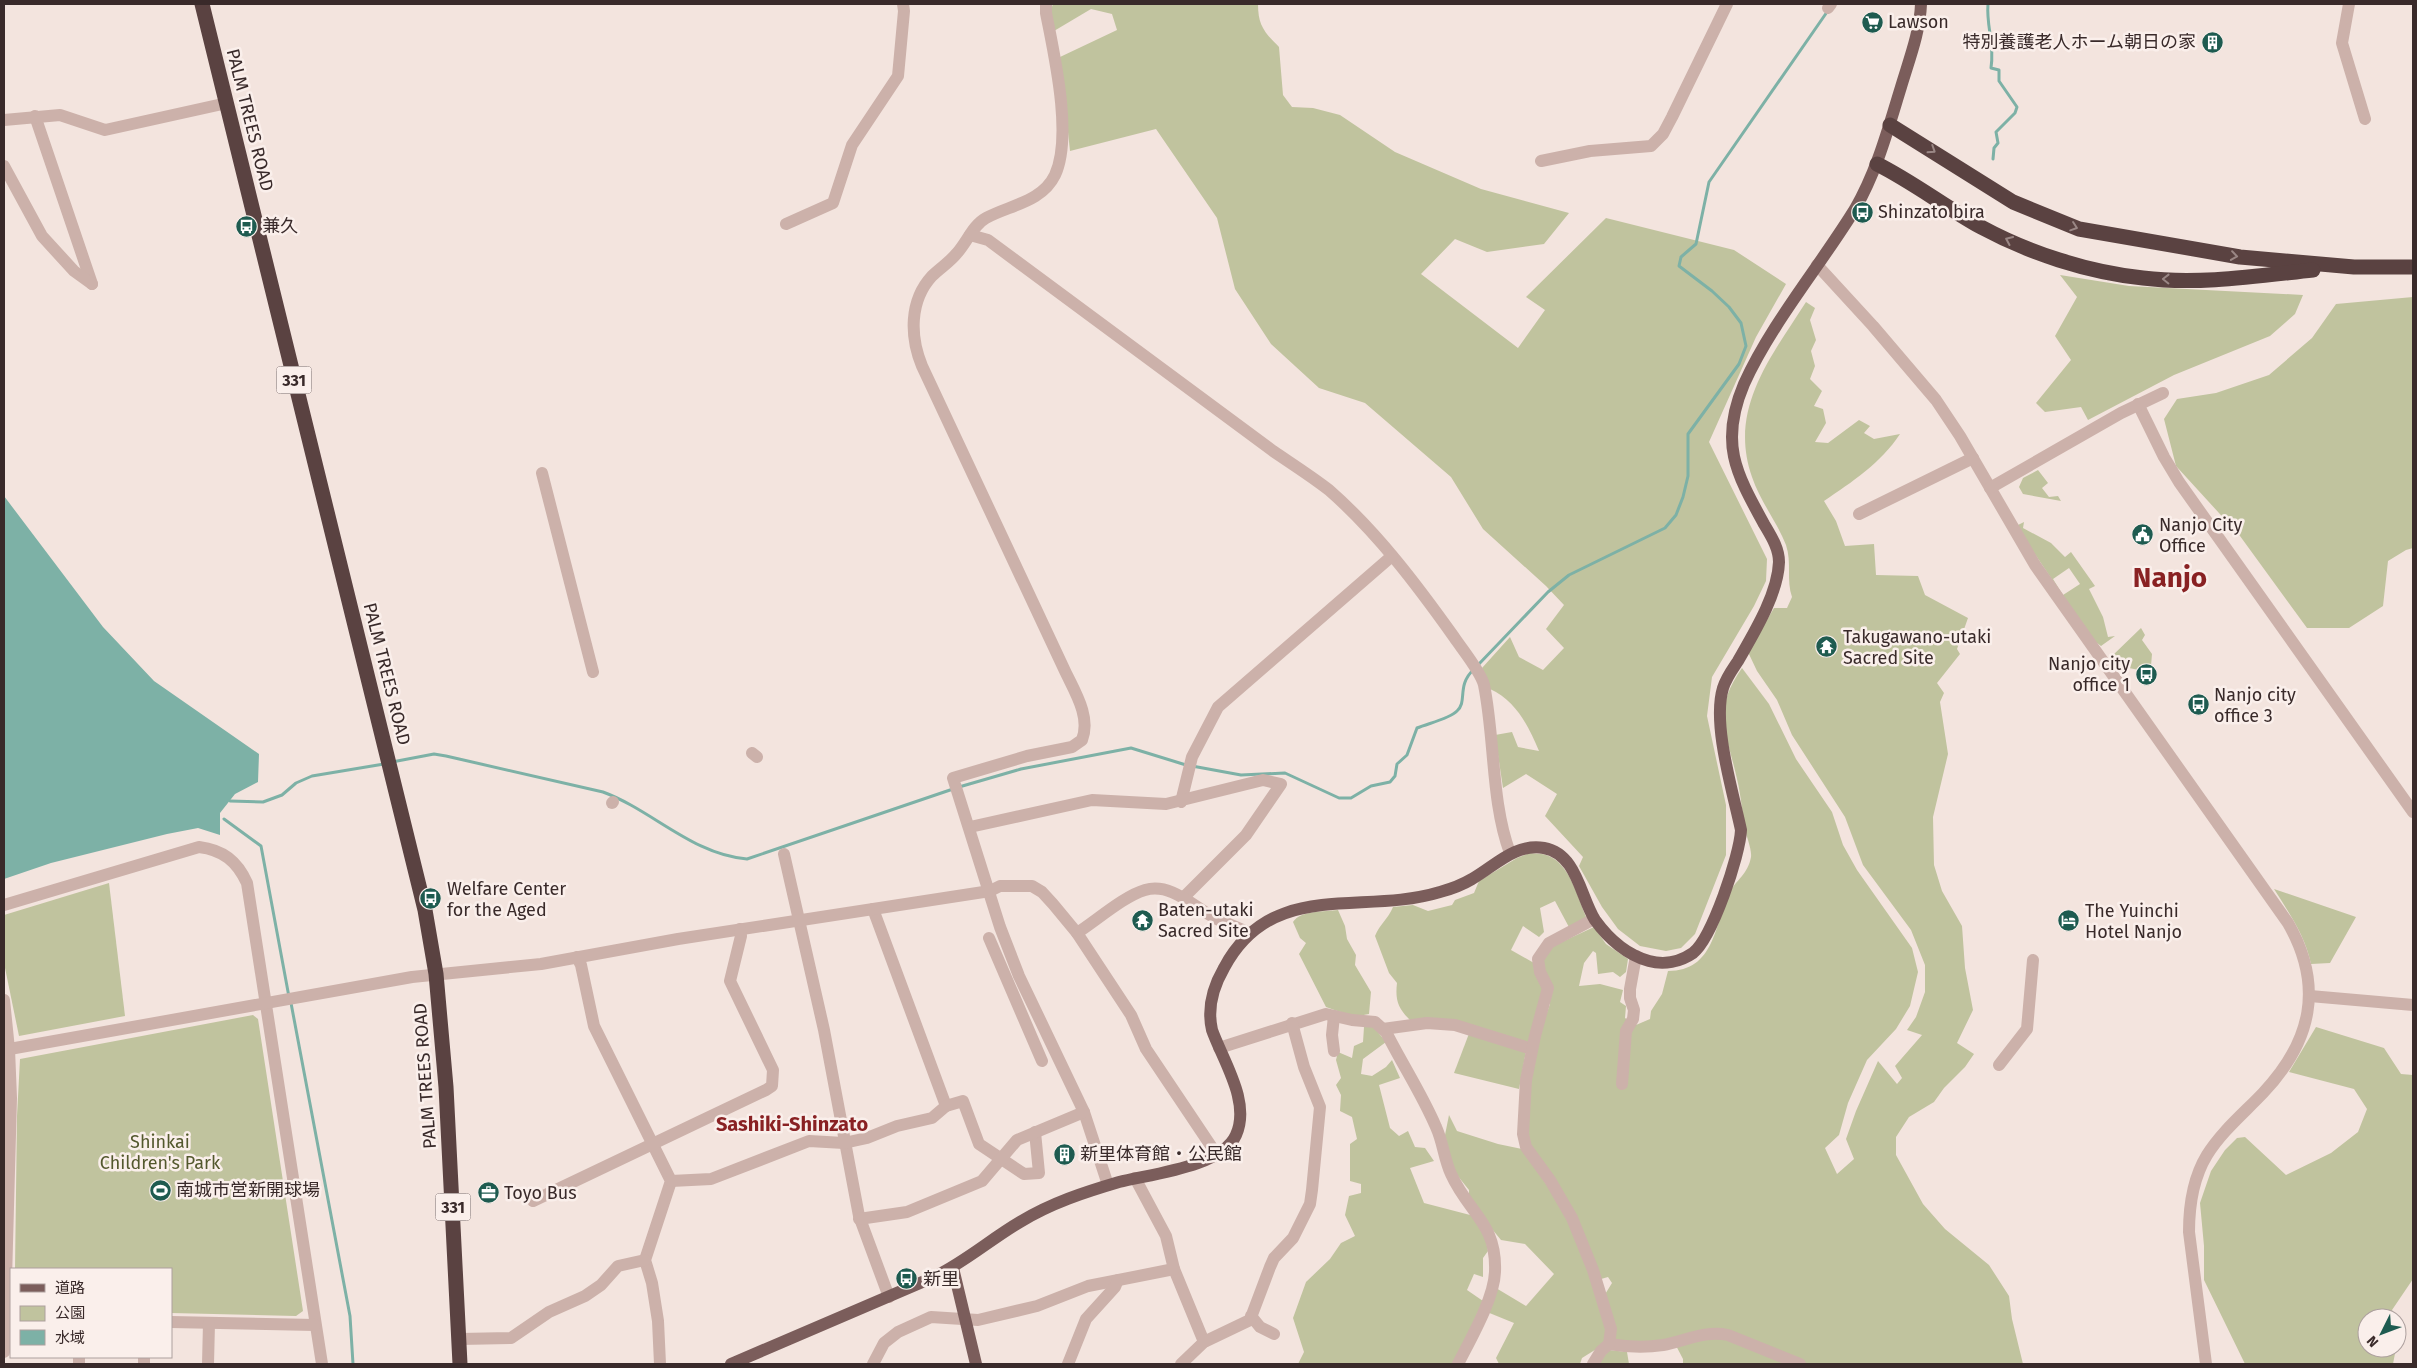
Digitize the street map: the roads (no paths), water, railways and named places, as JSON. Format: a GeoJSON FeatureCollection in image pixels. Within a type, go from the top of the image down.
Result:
{"type":"FeatureCollection","features":[{"type":"Feature","properties":{"kind":"highway","name":"PALM TREES ROAD"},"geometry":{"type":"LineString","coordinates":[[202,4],[425,910],[436,974],[446,1087],[460,1364]]}},
{"type":"Feature","properties":{"kind":"highway"},"geometry":{"type":"LineString","coordinates":[[1890,124],[2013,202],[2079,229],[2240,257],[2354,267]]}},
{"type":"Feature","properties":{"kind":"highway"},"geometry":{"type":"LineString","coordinates":[[1877,164],[1990,231],[2034,250],[2096,270],[2143,278],[2184,279],[2231,278],[2354,267],[2413,266]]}},
{"type":"Feature","properties":{"kind":"main road"},"geometry":{"type":"LineString","coordinates":[[731,1364],[952,1268],[1007,1230],[1038,1212],[1075,1195],[1206,1160],[1217,1155],[1236,1136],[1241,1116],[1237,1094],[1218,1048],[1210,1021],[1211,1002],[1216,983],[1226,963],[1249,933],[1273,917],[1308,906],[1418,897],[1441,892],[1472,879],[1510,853],[1520,849],[1544,848],[1562,857],[1576,878],[1594,918],[1611,938],[1636,956],[1650,962],[1670,963],[1694,953],[1706,936],[1740,848],[1741,830],[1721,737],[1720,703],[1726,680],[1773,591],[1779,562],[1778,550],[1735,465],[1731,441],[1738,400],[1752,369],[1855,208],[1877,164],[1914,43],[1920,4]]}},
{"type":"Feature","properties":{"kind":"main road"},"geometry":{"type":"LineString","coordinates":[[952,1268],[976,1364]]}},
{"type":"Feature","properties":{"kind":"street"},"geometry":{"type":"LineString","coordinates":[[786,224],[833,203],[852,145],[898,76],[903,4]]}},
{"type":"Feature","properties":{"kind":"street"},"geometry":{"type":"LineString","coordinates":[[1046,4],[1046,13],[1059,75],[1062,149],[1059,166],[1052,182],[1040,194],[985,218],[976,225],[956,255],[932,277],[923,290],[913,323],[914,340],[922,366],[1065,671],[1083,711],[1086,724],[1082,740],[1072,747],[988,767],[953,778],[1000,927],[1019,976],[1084,1112],[1108,1185]]}},
{"type":"Feature","properties":{"kind":"street"},"geometry":{"type":"LineString","coordinates":[[1541,161],[1590,150],[1651,146],[1663,134],[1727,4]]}},
{"type":"Feature","properties":{"kind":"street"},"geometry":{"type":"LineString","coordinates":[[2349,4],[2342,43],[2365,119]]}},
{"type":"Feature","properties":{"kind":"street"},"geometry":{"type":"LineString","coordinates":[[4,120],[60,115],[105,130],[227,103]]}},
{"type":"Feature","properties":{"kind":"street"},"geometry":{"type":"LineString","coordinates":[[4,166],[42,236],[74,271],[92,284],[35,116]]}},
{"type":"Feature","properties":{"kind":"street"},"geometry":{"type":"LineString","coordinates":[[970,235],[988,240],[1273,451],[1312,477],[1356,515],[1392,556],[1417,586],[1483,683],[1500,804],[1506,841],[1510,853]]}},
{"type":"Feature","properties":{"kind":"street"},"geometry":{"type":"LineString","coordinates":[[1817,266],[1936,400],[1973,458],[2036,565],[2288,923],[2303,953],[2310,985],[2310,996],[2301,1038],[2289,1061],[2273,1082],[2217,1142],[2208,1155],[2194,1184],[2189,1217],[2189,1232],[2206,1364]]}},
{"type":"Feature","properties":{"kind":"street"},"geometry":{"type":"LineString","coordinates":[[1990,488],[2138,404],[2163,393]]}},
{"type":"Feature","properties":{"kind":"street"},"geometry":{"type":"LineString","coordinates":[[2138,404],[2179,482],[2413,812]]}},
{"type":"Feature","properties":{"kind":"street"},"geometry":{"type":"LineString","coordinates":[[1859,514],[1973,458]]}},
{"type":"Feature","properties":{"kind":"street"},"geometry":{"type":"LineString","coordinates":[[542,473],[593,672]]}},
{"type":"Feature","properties":{"kind":"street"},"geometry":{"type":"LineString","coordinates":[[1181,802],[1192,759],[1218,707],[1392,556]]}},
{"type":"Feature","properties":{"kind":"street"},"geometry":{"type":"LineString","coordinates":[[970,827],[1092,800],[1166,804],[1181,802],[1263,780],[1280,784],[1246,835],[1184,897]]}},
{"type":"Feature","properties":{"kind":"street"},"geometry":{"type":"LineString","coordinates":[[4,904],[199,847],[214,849],[234,862],[242,870],[247,883],[322,1364]]}},
{"type":"Feature","properties":{"kind":"street"},"geometry":{"type":"LineString","coordinates":[[784,854],[824,1030],[859,1219],[889,1297]]}},
{"type":"Feature","properties":{"kind":"street"},"geometry":{"type":"LineString","coordinates":[[7,1049],[281,999],[436,974],[505,969],[740,929],[990,891],[1000,886],[1032,886],[1042,892],[1077,933],[1130,1015],[1146,1049],[1217,1155]]}},
{"type":"Feature","properties":{"kind":"street"},"geometry":{"type":"LineString","coordinates":[[1077,933],[1145,890],[1167,891],[1184,897],[1216,918],[1249,933]]}},
{"type":"Feature","properties":{"kind":"street"},"geometry":{"type":"LineString","coordinates":[[873,909],[946,1106]]}},
{"type":"Feature","properties":{"kind":"street"},"geometry":{"type":"LineString","coordinates":[[1593,1364],[1601,1351],[1609,1344],[1612,1329],[1593,1270],[1572,1218],[1550,1180],[1526,1147],[1523,1134],[1526,1080],[1548,988],[1540,972],[1538,959],[1549,943],[1594,918]]}},
{"type":"Feature","properties":{"kind":"street"},"geometry":{"type":"LineString","coordinates":[[533,1202],[772,1086],[773,1070],[730,981],[741,936],[740,929]]}},
{"type":"Feature","properties":{"kind":"street"},"geometry":{"type":"LineString","coordinates":[[989,938],[1042,1061]]}},
{"type":"Feature","properties":{"kind":"street"},"geometry":{"type":"LineString","coordinates":[[1622,1084],[1626,1031],[1633,1018],[1634,1010],[1630,998],[1630,989],[1636,956]]}},
{"type":"Feature","properties":{"kind":"street"},"geometry":{"type":"LineString","coordinates":[[577,957],[581,965],[594,1026],[671,1181],[645,1260],[652,1283],[658,1321],[660,1364]]}},
{"type":"Feature","properties":{"kind":"street"},"geometry":{"type":"LineString","coordinates":[[1999,1065],[2027,1029],[2033,960]]}},
{"type":"Feature","properties":{"kind":"street"},"geometry":{"type":"LineString","coordinates":[[2310,996],[2413,1005]]}},
{"type":"Feature","properties":{"kind":"street"},"geometry":{"type":"LineString","coordinates":[[4,1003],[8,1098],[4,1352]]}},
{"type":"Feature","properties":{"kind":"street"},"geometry":{"type":"LineString","coordinates":[[1218,1048],[1292,1023],[1326,1014],[1376,1022],[1383,1029],[1436,1128],[1450,1173],[1463,1199],[1484,1224],[1493,1242],[1495,1274],[1483,1313],[1458,1364]]}},
{"type":"Feature","properties":{"kind":"street"},"geometry":{"type":"LineString","coordinates":[[1334,1016],[1332,1035],[1334,1051]]}},
{"type":"Feature","properties":{"kind":"street"},"geometry":{"type":"LineString","coordinates":[[1028,1031],[1038,1017]]}},
{"type":"Feature","properties":{"kind":"street"},"geometry":{"type":"LineString","coordinates":[[1181,1364],[1197,1359],[1204,1342],[1250,1320],[1274,1258],[1293,1238],[1310,1204],[1320,1107],[1304,1067],[1292,1023]]}},
{"type":"Feature","properties":{"kind":"street"},"geometry":{"type":"LineString","coordinates":[[1383,1029],[1426,1024],[1455,1025],[1532,1049]]}},
{"type":"Feature","properties":{"kind":"street"},"geometry":{"type":"LineString","coordinates":[[671,1181],[712,1179],[809,1141],[844,1143],[867,1138],[897,1126],[932,1118],[946,1106],[963,1101],[979,1144],[1024,1174],[1040,1173],[1035,1132]]}},
{"type":"Feature","properties":{"kind":"street"},"geometry":{"type":"LineString","coordinates":[[859,1219],[907,1212],[982,1181],[1017,1140],[1084,1112]]}},
{"type":"Feature","properties":{"kind":"street"},"geometry":{"type":"LineString","coordinates":[[1135,1178],[1166,1236],[1174,1270],[1204,1342]]}},
{"type":"Feature","properties":{"kind":"street"},"geometry":{"type":"LineString","coordinates":[[460,1339],[511,1338],[549,1312],[585,1296],[601,1285],[618,1266],[645,1260]]}},
{"type":"Feature","properties":{"kind":"street"},"geometry":{"type":"LineString","coordinates":[[873,1364],[884,1343],[914,1324],[931,1318],[978,1320],[1037,1306],[1088,1286],[1174,1270]]}},
{"type":"Feature","properties":{"kind":"street"},"geometry":{"type":"LineString","coordinates":[[1068,1364],[1086,1319],[1115,1287],[1118,1280]]}},
{"type":"Feature","properties":{"kind":"street"},"geometry":{"type":"LineString","coordinates":[[1251,1316],[1260,1327],[1274,1334]]}},
{"type":"Feature","properties":{"kind":"street"},"geometry":{"type":"LineString","coordinates":[[172,1322],[315,1325]]}},
{"type":"Feature","properties":{"kind":"street"},"geometry":{"type":"LineString","coordinates":[[208,1364],[209,1323]]}},
{"type":"Feature","properties":{"kind":"street"},"geometry":{"type":"LineString","coordinates":[[1609,1344],[1634,1348],[1663,1345],[1716,1332],[1800,1364]]}},
{"type":"Feature","properties":{"kind":"water"},"geometry":{"type":"Polygon","coordinates":[[[4,496],[103,627],[154,681],[259,754],[258,782],[235,794],[220,813],[220,835],[198,828],[167,834],[51,863],[4,879],[4,496]]]}},
{"type":"Feature","properties":{"kind":"waterway"},"geometry":{"type":"LineString","coordinates":[[1988,4],[1992,51],[1991,68],[1999,70],[1999,81],[2017,107],[2015,113],[1996,132],[1998,143],[1994,148],[1993,159]]}},
{"type":"Feature","properties":{"kind":"waterway"},"geometry":{"type":"LineString","coordinates":[[1478,665],[1548,592],[1569,575],[1665,528],[1676,515],[1688,476],[1688,434],[1739,364],[1746,346],[1741,323],[1729,307],[1712,291],[1679,266],[1681,257],[1696,244],[1709,182],[1827,12]]}},
{"type":"Feature","properties":{"kind":"waterway"},"geometry":{"type":"LineString","coordinates":[[1192,766],[1241,775],[1285,773],[1339,798],[1351,798],[1371,786],[1390,782],[1395,776],[1397,764],[1407,755],[1417,728],[1439,721],[1453,714],[1460,707],[1465,681],[1474,669]]}},
{"type":"Feature","properties":{"kind":"waterway"},"geometry":{"type":"LineString","coordinates":[[959,787],[1021,769],[1131,748],[1186,765]]}},
{"type":"Feature","properties":{"kind":"waterway"},"geometry":{"type":"LineString","coordinates":[[392,762],[434,754],[603,792],[639,809],[691,841],[727,856],[747,859],[953,789]]}},
{"type":"Feature","properties":{"kind":"waterway"},"geometry":{"type":"LineString","coordinates":[[230,801],[263,802],[282,795],[296,783],[312,776],[384,764]]}},
{"type":"Feature","properties":{"kind":"waterway"},"geometry":{"type":"LineString","coordinates":[[224,819],[261,846],[289,997]]}},
{"type":"Feature","properties":{"kind":"waterway"},"geometry":{"type":"LineString","coordinates":[[291,1003],[350,1316],[353,1364]]}},
{"type":"Feature","properties":{"kind":"place","name":"Lawson"},"geometry":{"type":"Point","coordinates":[1872,22]}},
{"type":"Feature","properties":{"kind":"place","name":"特別養護老人ホーム朝日の家"},"geometry":{"type":"Point","coordinates":[2212,42]}},
{"type":"Feature","properties":{"kind":"place","name":"Shinzato bira"},"geometry":{"type":"Point","coordinates":[1862,212]}},
{"type":"Feature","properties":{"kind":"place","name":"兼久"},"geometry":{"type":"Point","coordinates":[246,226]}},
{"type":"Feature","properties":{"kind":"place","name":"Nanjo City Office"},"geometry":{"type":"Point","coordinates":[2143,535]}},
{"type":"Feature","properties":{"kind":"place","name":"Takugawano-utaki Sacred Site"},"geometry":{"type":"Point","coordinates":[1827,647]}},
{"type":"Feature","properties":{"kind":"place","name":"Nanjo city office 1"},"geometry":{"type":"Point","coordinates":[2146,674]}},
{"type":"Feature","properties":{"kind":"place","name":"Nanjo city office 3"},"geometry":{"type":"Point","coordinates":[2198,705]}},
{"type":"Feature","properties":{"kind":"place","name":"Welfare Center for the Aged"},"geometry":{"type":"Point","coordinates":[431,899]}},
{"type":"Feature","properties":{"kind":"place","name":"Baten-utaki Sacred Site"},"geometry":{"type":"Point","coordinates":[1142,920]}},
{"type":"Feature","properties":{"kind":"place","name":"The Yuinchi Hotel Nanjo"},"geometry":{"type":"Point","coordinates":[2069,921]}},
{"type":"Feature","properties":{"kind":"place","name":"新里体育館・公民館"},"geometry":{"type":"Point","coordinates":[1064,1154]}},
{"type":"Feature","properties":{"kind":"place","name":"南城市営新開球場"},"geometry":{"type":"Point","coordinates":[160,1190]}},
{"type":"Feature","properties":{"kind":"place","name":"Toyo Bus"},"geometry":{"type":"Point","coordinates":[488,1193]}},
{"type":"Feature","properties":{"kind":"place","name":"新里"},"geometry":{"type":"Point","coordinates":[907,1279]}},
{"type":"Feature","properties":{"kind":"district","name":"Nanjo"},"geometry":{"type":"Point","coordinates":[2170,577]}},
{"type":"Feature","properties":{"kind":"district","name":"Sashiki-Shinzato"},"geometry":{"type":"Point","coordinates":[792,1124]}},
{"type":"Feature","properties":{"kind":"park label","name":"Shinkai Children's Park"},"geometry":{"type":"Point","coordinates":[160,1152]}}]}
